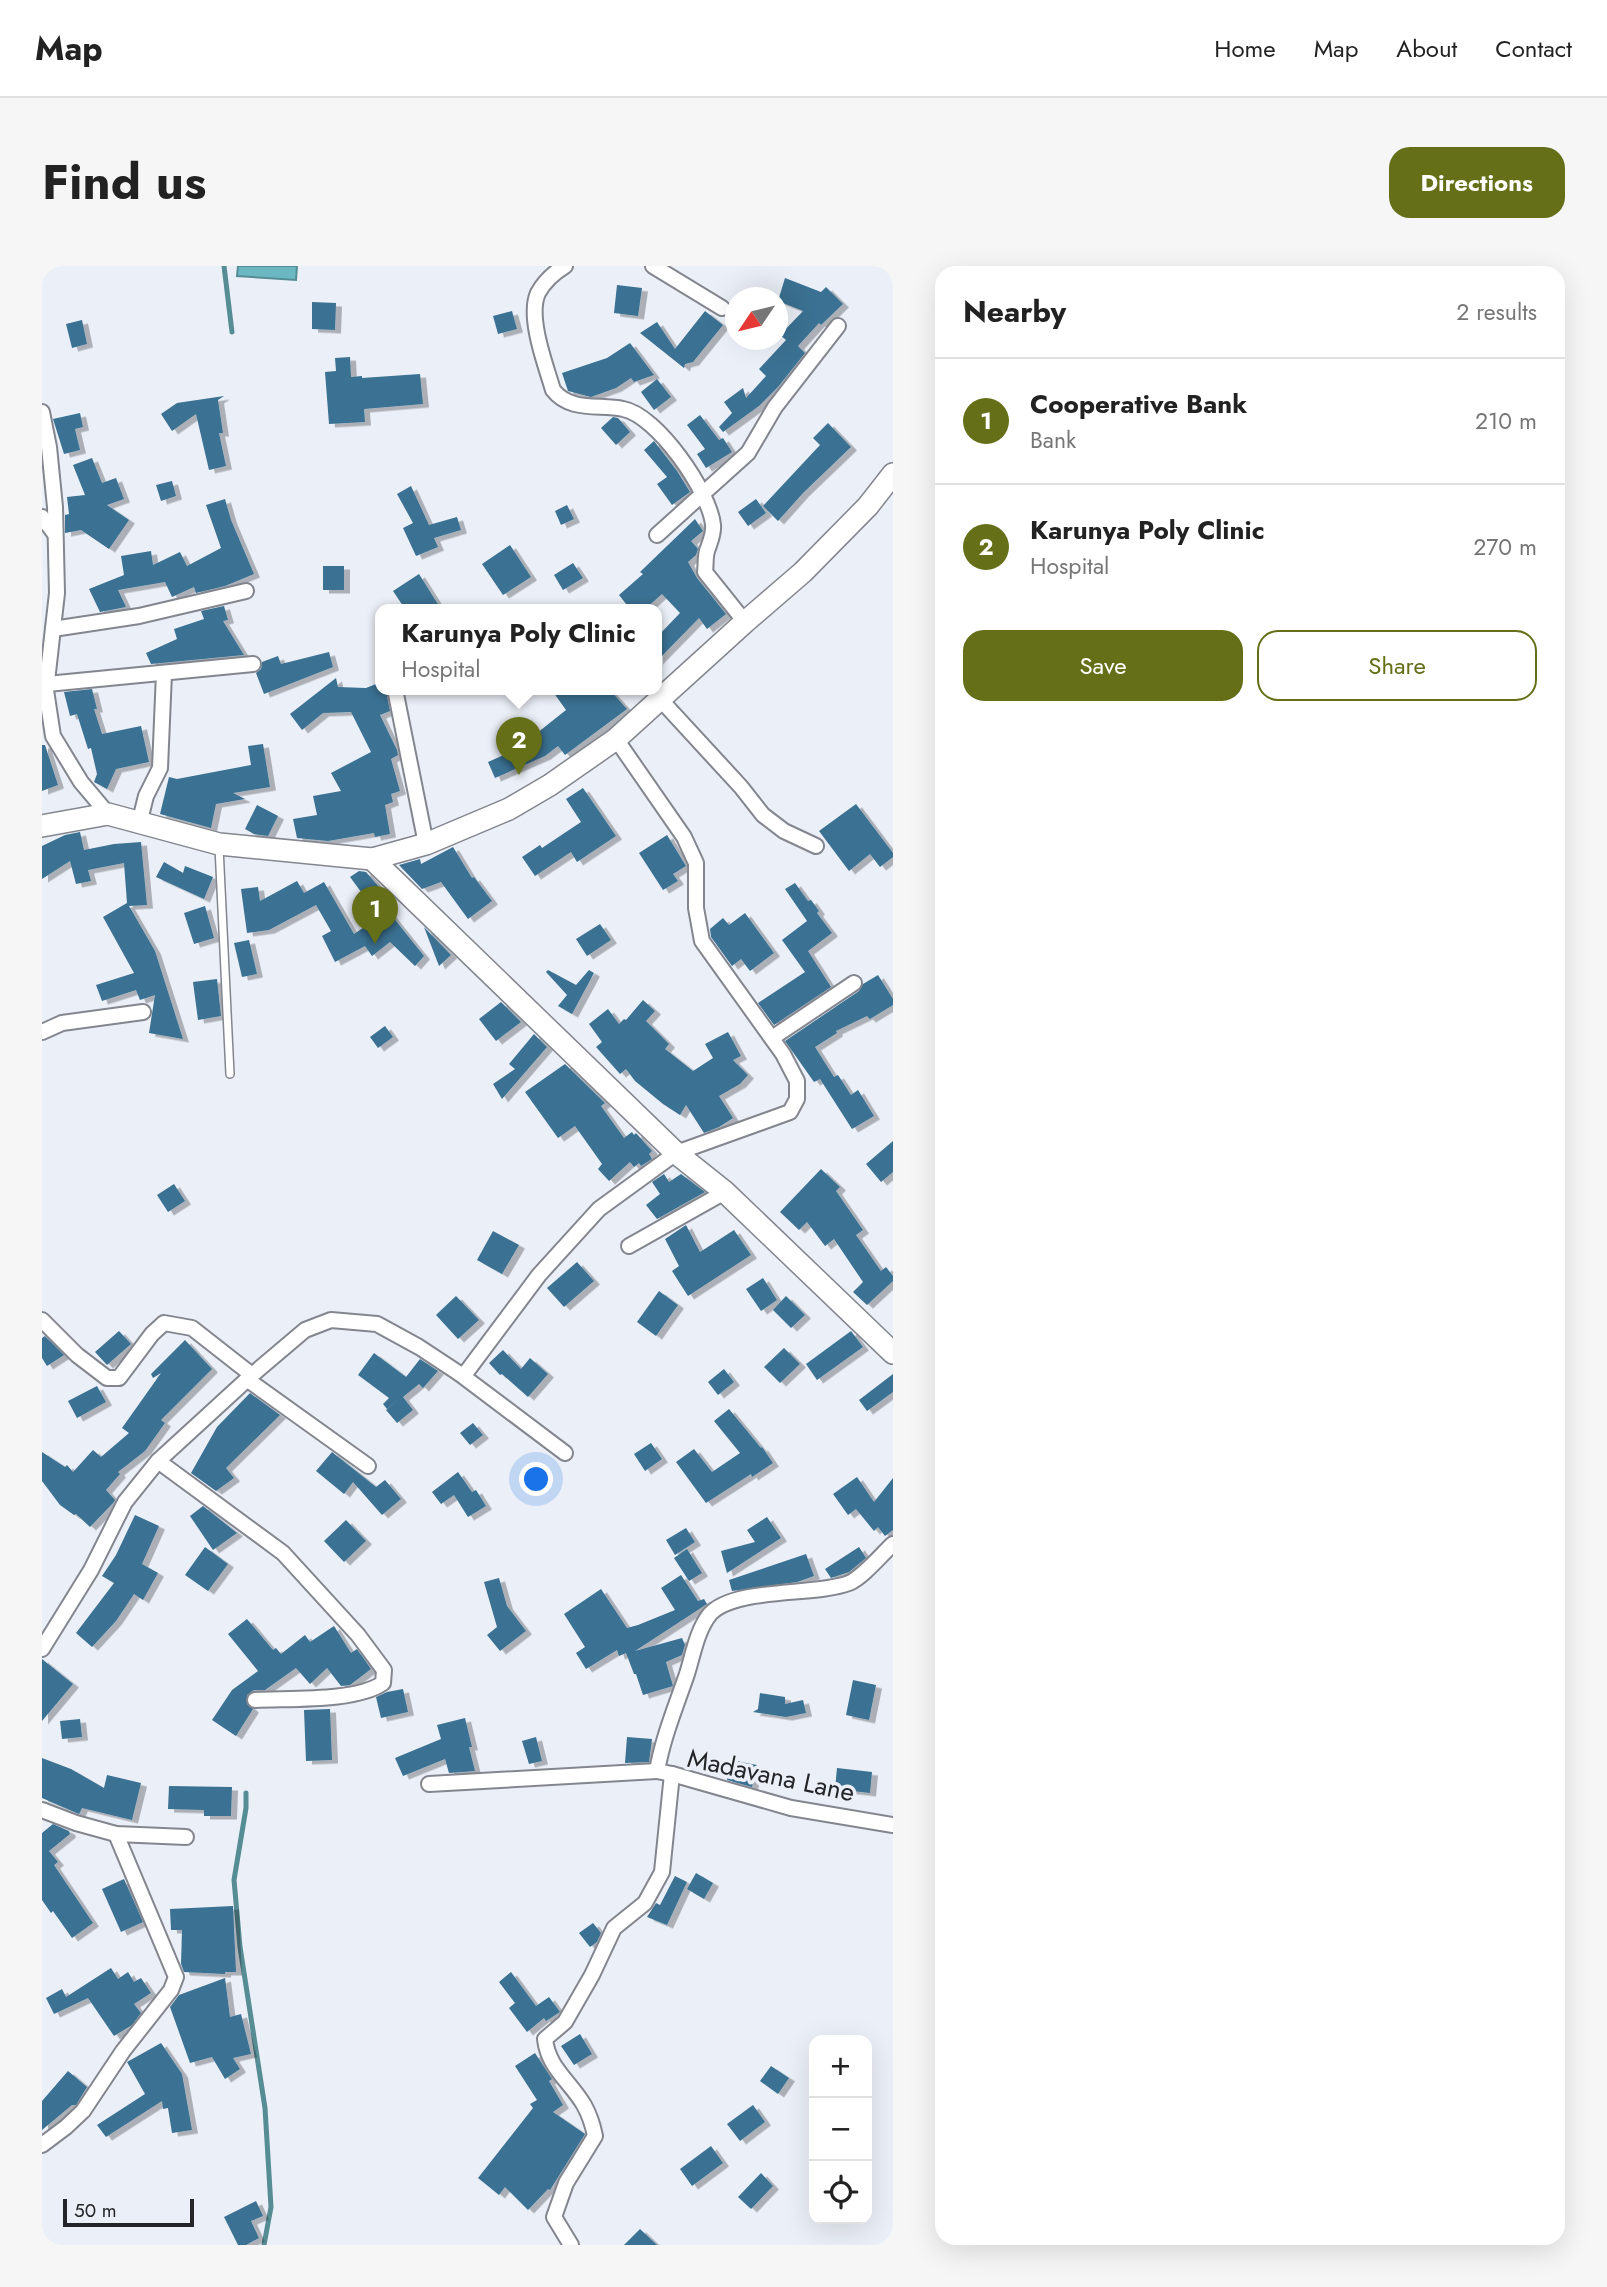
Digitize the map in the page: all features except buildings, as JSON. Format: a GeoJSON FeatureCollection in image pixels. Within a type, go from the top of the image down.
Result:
{"type":"FeatureCollection","features":[{"type":"Feature","properties":{"kind":"main road"},"geometry":{"type":"LineString","coordinates":[[42,825],[108,814],[219,844],[372,859],[426,844],[509,809],[550,785],[616,739],[803,572],[868,506],[893,474]]}},
{"type":"Feature","properties":{"kind":"main road"},"geometry":{"type":"LineString","coordinates":[[372,859],[676,1153],[725,1192],[893,1353]]}},
{"type":"Feature","properties":{"kind":"street"},"geometry":{"type":"LineString","coordinates":[[565,266],[549,279],[538,294],[535,314],[553,390],[567,402],[624,409],[641,416],[670,444],[690,472],[713,524],[705,572],[745,621]]}},
{"type":"Feature","properties":{"kind":"street"},"geometry":{"type":"LineString","coordinates":[[653,266],[722,308]]}},
{"type":"Feature","properties":{"kind":"street"},"geometry":{"type":"LineString","coordinates":[[657,534],[748,453],[775,407],[838,326]]}},
{"type":"Feature","properties":{"kind":"street"},"geometry":{"type":"LineString","coordinates":[[42,412],[49,447],[55,534],[57,593],[47,684],[53,736],[81,782],[108,814]]}},
{"type":"Feature","properties":{"kind":"street"},"geometry":{"type":"LineString","coordinates":[[42,517],[55,534]]}},
{"type":"Feature","properties":{"kind":"street"},"geometry":{"type":"LineString","coordinates":[[53,629],[139,616],[246,591]]}},
{"type":"Feature","properties":{"kind":"street"},"geometry":{"type":"LineString","coordinates":[[47,684],[253,664]]}},
{"type":"Feature","properties":{"kind":"street"},"geometry":{"type":"LineString","coordinates":[[139,824],[146,796],[160,768],[164,673]]}},
{"type":"Feature","properties":{"kind":"street"},"geometry":{"type":"LineString","coordinates":[[396,695],[426,844]]}},
{"type":"Feature","properties":{"kind":"street"},"geometry":{"type":"LineString","coordinates":[[660,699],[741,787],[763,815],[784,831],[816,846]]}},
{"type":"Feature","properties":{"kind":"street"},"geometry":{"type":"LineString","coordinates":[[460,1374],[465,1374],[539,1275],[599,1209],[676,1153],[790,1112],[797,1099],[797,1081],[783,1054],[702,941],[696,908],[696,863],[684,837],[616,739]]}},
{"type":"Feature","properties":{"kind":"street"},"geometry":{"type":"LineString","coordinates":[[772,1038],[854,984]]}},
{"type":"Feature","properties":{"kind":"street"},"geometry":{"type":"LineString","coordinates":[[42,1031],[61,1023],[143,1012]]}},
{"type":"Feature","properties":{"kind":"street"},"geometry":{"type":"LineString","coordinates":[[629,1246],[725,1192]]}},
{"type":"Feature","properties":{"kind":"street"},"geometry":{"type":"LineString","coordinates":[[42,1320],[77,1355],[107,1378],[119,1378],[152,1334],[164,1323],[192,1328],[250,1377],[368,1466]]}},
{"type":"Feature","properties":{"kind":"street"},"geometry":{"type":"LineString","coordinates":[[42,1649],[91,1570],[125,1502],[158,1461],[305,1330],[331,1320],[377,1324],[419,1347],[460,1374],[565,1453]]}},
{"type":"Feature","properties":{"kind":"street"},"geometry":{"type":"LineString","coordinates":[[158,1461],[283,1553],[358,1635],[384,1670],[383,1683],[372,1691],[254,1700]]}},
{"type":"Feature","properties":{"kind":"street"},"geometry":{"type":"LineString","coordinates":[[657,1771],[669,1721],[699,1635],[710,1614],[724,1604],[800,1589],[833,1588],[853,1581],[893,1544]]}},
{"type":"Feature","properties":{"kind":"street"},"geometry":{"type":"LineString","coordinates":[[429,1784],[657,1771],[672,1774]]}},
{"type":"Feature","properties":{"kind":"street","name":"Madavana Lane"},"geometry":{"type":"LineString","coordinates":[[571,2245],[554,2217],[566,2183],[595,2136],[584,2105],[552,2065],[546,2053],[545,2039],[565,2022],[592,1975],[614,1928],[645,1903],[662,1872],[672,1774],[791,1808],[893,1825]]}},
{"type":"Feature","properties":{"kind":"street"},"geometry":{"type":"LineString","coordinates":[[42,1810],[76,1824],[116,1833],[186,1837]]}},
{"type":"Feature","properties":{"kind":"street"},"geometry":{"type":"LineString","coordinates":[[42,2145],[83,2111],[123,2051],[171,1990],[176,1977],[116,1833]]}},
{"type":"Feature","properties":{"kind":"lane"},"geometry":{"type":"LineString","coordinates":[[219,844],[230,1074]]}},
{"type":"Feature","properties":{"kind":"water"},"geometry":{"type":"Polygon","coordinates":[[[238,266],[297,266],[296,280],[237,276],[238,266]]]}},
{"type":"Feature","properties":{"kind":"waterway"},"geometry":{"type":"LineString","coordinates":[[224,266],[232,332]]}},
{"type":"Feature","properties":{"kind":"waterway"},"geometry":{"type":"LineString","coordinates":[[246,1793],[234,1880],[240,1947],[265,2108],[271,2207],[264,2245]]}},
{"type":"Feature","properties":{"kind":"place","name":"Karunya Poly Clinic"},"geometry":{"type":"Point","coordinates":[519,775]}},
{"type":"Feature","properties":{"kind":"place","name":"Cooperative Bank"},"geometry":{"type":"Point","coordinates":[375,944]}}]}
